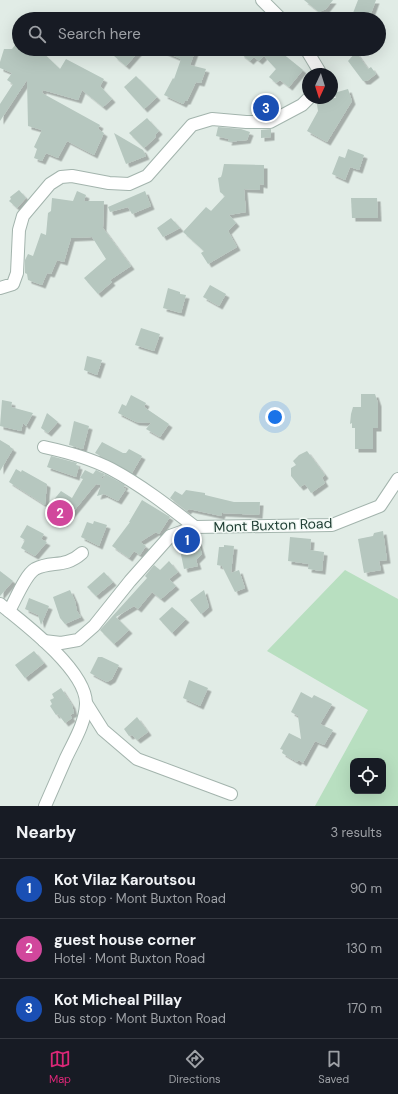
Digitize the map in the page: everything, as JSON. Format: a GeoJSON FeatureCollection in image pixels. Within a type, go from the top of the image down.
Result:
{"type":"FeatureCollection","features":[{"type":"Feature","properties":{"kind":"street"},"geometry":{"type":"LineString","coordinates":[[262,0],[274,12]]}},
{"type":"Feature","properties":{"kind":"street"},"geometry":{"type":"LineString","coordinates":[[310,56],[317,68]]}},
{"type":"Feature","properties":{"kind":"street"},"geometry":{"type":"LineString","coordinates":[[0,288],[13,284],[17,273],[19,230],[23,216],[50,184],[61,178],[72,176],[109,183],[129,184],[147,176],[192,125],[212,119],[246,122],[270,122],[303,104]]}},
{"type":"Feature","properties":{"kind":"street"},"geometry":{"type":"LineString","coordinates":[[44,447],[76,455],[111,469],[156,497],[195,527]]}},
{"type":"Feature","properties":{"kind":"street","name":"Mont Buxton Road"},"geometry":{"type":"LineString","coordinates":[[44,641],[61,643],[78,640],[94,626],[130,581],[170,536],[195,527],[332,525],[380,506],[398,479]]}},
{"type":"Feature","properties":{"kind":"street"},"geometry":{"type":"LineString","coordinates":[[82,553],[73,561],[35,569],[4,608],[44,641],[74,673],[82,688],[86,703],[103,730],[137,759],[231,794]]}},
{"type":"Feature","properties":{"kind":"street"},"geometry":{"type":"LineString","coordinates":[[45,806],[81,729],[86,703]]}},
{"type":"Feature","properties":{"kind":"green space"},"geometry":{"type":"Polygon","coordinates":[[[345,570],[398,599],[398,806],[315,806],[368,710],[267,651],[345,570]]]}},
{"type":"Feature","properties":{"kind":"building"},"geometry":{"type":"Polygon","coordinates":[[[304,0],[333,0],[326,9],[319,12],[304,0]]]}},
{"type":"Feature","properties":{"kind":"building"},"geometry":{"type":"Polygon","coordinates":[[[358,0],[376,0],[372,12],[353,12],[358,0]]]}},
{"type":"Feature","properties":{"kind":"building"},"geometry":{"type":"Polygon","coordinates":[[[4,49],[12,49],[12,56],[46,56],[60,69],[66,59],[104,79],[100,86],[112,99],[103,107],[82,90],[78,100],[43,90],[42,93],[100,125],[98,129],[104,133],[94,155],[67,141],[58,158],[46,153],[42,161],[34,158],[37,149],[34,147],[42,130],[28,126],[27,80],[0,121],[0,104],[13,84],[7,80],[12,73],[0,68],[0,62],[4,49]]]}},
{"type":"Feature","properties":{"kind":"building"},"geometry":{"type":"Polygon","coordinates":[[[114,56],[135,56],[126,66],[114,56]]]}},
{"type":"Feature","properties":{"kind":"building"},"geometry":{"type":"Polygon","coordinates":[[[174,56],[193,56],[190,65],[206,69],[201,83],[196,82],[187,101],[183,104],[164,95],[173,78],[174,79],[181,59],[174,56]]]}},
{"type":"Feature","properties":{"kind":"building"},"geometry":{"type":"Polygon","coordinates":[[[244,56],[264,56],[259,61],[254,57],[250,61],[244,56]]]}},
{"type":"Feature","properties":{"kind":"building"},"geometry":{"type":"Polygon","coordinates":[[[264,56],[286,56],[302,69],[289,87],[280,80],[276,83],[269,77],[276,69],[264,56]]]}},
{"type":"Feature","properties":{"kind":"building"},"geometry":{"type":"Polygon","coordinates":[[[352,56],[359,56],[368,69],[371,67],[376,74],[367,81],[363,81],[348,61],[352,56]]]}},
{"type":"Feature","properties":{"kind":"building"},"geometry":{"type":"Polygon","coordinates":[[[136,76],[157,97],[144,109],[124,87],[136,76]]]}},
{"type":"Feature","properties":{"kind":"building"},"geometry":{"type":"Polygon","coordinates":[[[348,89],[352,101],[327,142],[307,131],[318,111],[317,104],[338,104],[338,92],[348,89]]]}},
{"type":"Feature","properties":{"kind":"building"},"geometry":{"type":"Polygon","coordinates":[[[147,118],[159,131],[155,135],[156,137],[144,148],[129,133],[147,118]]]}},
{"type":"Feature","properties":{"kind":"building"},"geometry":{"type":"Polygon","coordinates":[[[218,127],[241,129],[250,132],[247,140],[228,142],[229,139],[216,136],[218,127]]]}},
{"type":"Feature","properties":{"kind":"building"},"geometry":{"type":"Polygon","coordinates":[[[271,129],[271,137],[261,138],[261,130],[271,129]]]}},
{"type":"Feature","properties":{"kind":"building"},"geometry":{"type":"Polygon","coordinates":[[[114,133],[143,150],[146,156],[126,164],[114,133]]]}},
{"type":"Feature","properties":{"kind":"building"},"geometry":{"type":"Polygon","coordinates":[[[348,149],[364,155],[359,170],[350,167],[345,180],[332,174],[339,156],[345,158],[348,149]]]}},
{"type":"Feature","properties":{"kind":"building"},"geometry":{"type":"Polygon","coordinates":[[[224,164],[264,165],[264,185],[260,184],[260,190],[244,189],[246,212],[229,215],[236,223],[228,231],[237,247],[208,264],[201,253],[204,251],[183,232],[206,207],[211,211],[225,196],[220,192],[218,178],[221,177],[224,164]]]}},
{"type":"Feature","properties":{"kind":"building"},"geometry":{"type":"Polygon","coordinates":[[[19,190],[26,198],[17,208],[9,201],[11,199],[10,197],[19,190]]]}},
{"type":"Feature","properties":{"kind":"building"},"geometry":{"type":"Polygon","coordinates":[[[77,191],[86,195],[84,201],[104,201],[103,228],[131,266],[110,280],[112,282],[98,294],[84,278],[106,259],[92,237],[71,238],[64,262],[57,260],[51,274],[47,273],[42,285],[28,280],[27,274],[25,273],[25,260],[28,254],[33,256],[41,233],[46,235],[48,213],[51,211],[52,198],[73,201],[77,191]]]}},
{"type":"Feature","properties":{"kind":"building"},"geometry":{"type":"Polygon","coordinates":[[[145,191],[151,206],[132,214],[128,207],[110,212],[108,207],[145,191]]]}},
{"type":"Feature","properties":{"kind":"building"},"geometry":{"type":"Polygon","coordinates":[[[351,198],[377,198],[378,218],[352,218],[351,198]]]}},
{"type":"Feature","properties":{"kind":"building"},"geometry":{"type":"Polygon","coordinates":[[[171,218],[180,228],[163,237],[157,228],[171,218]]]}},
{"type":"Feature","properties":{"kind":"building"},"geometry":{"type":"Polygon","coordinates":[[[210,285],[226,294],[219,306],[203,297],[210,285]]]}},
{"type":"Feature","properties":{"kind":"building"},"geometry":{"type":"Polygon","coordinates":[[[168,288],[180,292],[180,294],[186,295],[181,313],[163,308],[168,288]]]}},
{"type":"Feature","properties":{"kind":"building"},"geometry":{"type":"Polygon","coordinates":[[[141,328],[160,334],[154,351],[135,345],[141,328]]]}},
{"type":"Feature","properties":{"kind":"building"},"geometry":{"type":"Polygon","coordinates":[[[87,356],[102,360],[97,375],[84,370],[87,356]]]}},
{"type":"Feature","properties":{"kind":"building"},"geometry":{"type":"Polygon","coordinates":[[[361,394],[375,394],[378,403],[378,428],[373,428],[373,449],[355,449],[355,428],[352,428],[352,423],[350,424],[351,414],[353,407],[361,407],[361,394]]]}},
{"type":"Feature","properties":{"kind":"building"},"geometry":{"type":"Polygon","coordinates":[[[131,395],[146,403],[144,407],[169,424],[160,437],[146,429],[151,423],[136,422],[118,413],[122,404],[126,406],[131,395]]]}},
{"type":"Feature","properties":{"kind":"building"},"geometry":{"type":"Polygon","coordinates":[[[2,400],[12,402],[11,407],[33,413],[26,426],[23,423],[21,431],[0,426],[2,400]]]}},
{"type":"Feature","properties":{"kind":"building"},"geometry":{"type":"Polygon","coordinates":[[[47,413],[58,422],[48,433],[41,428],[47,413]]]}},
{"type":"Feature","properties":{"kind":"building"},"geometry":{"type":"Polygon","coordinates":[[[74,421],[89,426],[83,449],[69,445],[74,421]]]}},
{"type":"Feature","properties":{"kind":"building"},"geometry":{"type":"Polygon","coordinates":[[[0,440],[13,449],[0,471],[0,440]]]}},
{"type":"Feature","properties":{"kind":"building"},"geometry":{"type":"Polygon","coordinates":[[[102,442],[123,453],[126,453],[129,449],[142,456],[132,473],[95,453],[102,442]]]}},
{"type":"Feature","properties":{"kind":"building"},"geometry":{"type":"Polygon","coordinates":[[[307,451],[325,475],[322,478],[325,483],[311,493],[305,484],[300,487],[291,476],[291,468],[296,465],[293,461],[299,455],[307,451]]]}},
{"type":"Feature","properties":{"kind":"building"},"geometry":{"type":"Polygon","coordinates":[[[51,456],[77,463],[76,465],[79,466],[76,477],[47,467],[51,456]]]}},
{"type":"Feature","properties":{"kind":"building"},"geometry":{"type":"Polygon","coordinates":[[[16,469],[21,472],[22,470],[47,484],[45,505],[9,482],[16,469]]]}},
{"type":"Feature","properties":{"kind":"building"},"geometry":{"type":"Polygon","coordinates":[[[85,470],[93,474],[96,470],[105,474],[125,485],[123,488],[126,489],[118,501],[104,494],[97,496],[101,485],[96,484],[64,523],[47,508],[61,491],[72,498],[83,479],[80,478],[85,470]]]}},
{"type":"Feature","properties":{"kind":"building"},"geometry":{"type":"Polygon","coordinates":[[[186,490],[205,493],[205,495],[234,502],[260,502],[259,515],[222,513],[221,516],[189,509],[187,511],[170,498],[175,491],[182,495],[186,490]]]}},
{"type":"Feature","properties":{"kind":"building"},"geometry":{"type":"Polygon","coordinates":[[[142,500],[170,517],[159,534],[156,532],[140,542],[146,546],[140,555],[134,551],[129,558],[112,546],[130,522],[142,500]]]}},
{"type":"Feature","properties":{"kind":"building"},"geometry":{"type":"Polygon","coordinates":[[[94,521],[107,525],[99,546],[81,537],[87,522],[93,524],[94,521]]]}},
{"type":"Feature","properties":{"kind":"building"},"geometry":{"type":"Polygon","coordinates":[[[27,525],[44,534],[41,539],[47,542],[35,556],[21,548],[25,540],[20,537],[27,525]]]}},
{"type":"Feature","properties":{"kind":"building"},"geometry":{"type":"Polygon","coordinates":[[[383,531],[387,560],[379,561],[381,570],[364,573],[358,539],[373,536],[374,533],[383,531]]]}},
{"type":"Feature","properties":{"kind":"building"},"geometry":{"type":"Polygon","coordinates":[[[290,537],[311,539],[310,550],[324,552],[322,571],[308,569],[309,564],[288,561],[290,537]]]}},
{"type":"Feature","properties":{"kind":"building"},"geometry":{"type":"Polygon","coordinates":[[[198,541],[202,554],[196,560],[198,566],[184,569],[180,550],[183,549],[182,546],[198,541]]]}},
{"type":"Feature","properties":{"kind":"building"},"geometry":{"type":"Polygon","coordinates":[[[224,545],[234,546],[231,573],[239,570],[245,588],[235,592],[222,566],[217,565],[219,547],[224,547],[224,545]]]}},
{"type":"Feature","properties":{"kind":"building"},"geometry":{"type":"Polygon","coordinates":[[[169,561],[178,572],[169,579],[176,586],[161,599],[152,592],[138,609],[134,606],[116,617],[129,630],[114,644],[100,630],[147,578],[145,576],[154,565],[160,570],[169,561]]]}},
{"type":"Feature","properties":{"kind":"building"},"geometry":{"type":"Polygon","coordinates":[[[0,571],[13,581],[0,596],[0,571]]]}},
{"type":"Feature","properties":{"kind":"building"},"geometry":{"type":"Polygon","coordinates":[[[104,572],[113,582],[96,596],[87,587],[104,572]]]}},
{"type":"Feature","properties":{"kind":"building"},"geometry":{"type":"Polygon","coordinates":[[[70,590],[75,601],[77,611],[81,617],[65,624],[60,618],[53,597],[70,590]]]}},
{"type":"Feature","properties":{"kind":"building"},"geometry":{"type":"Polygon","coordinates":[[[204,590],[209,607],[201,614],[190,600],[204,590]]]}},
{"type":"Feature","properties":{"kind":"building"},"geometry":{"type":"Polygon","coordinates":[[[29,598],[49,606],[41,625],[38,615],[25,609],[29,598]]]}},
{"type":"Feature","properties":{"kind":"building"},"geometry":{"type":"Polygon","coordinates":[[[172,607],[186,619],[172,633],[159,619],[172,607]]]}},
{"type":"Feature","properties":{"kind":"building"},"geometry":{"type":"Polygon","coordinates":[[[34,651],[44,663],[25,678],[15,665],[34,651]]]}},
{"type":"Feature","properties":{"kind":"building"},"geometry":{"type":"Polygon","coordinates":[[[98,657],[102,657],[119,665],[112,679],[107,682],[90,673],[98,657]]]}},
{"type":"Feature","properties":{"kind":"building"},"geometry":{"type":"Polygon","coordinates":[[[189,680],[208,688],[200,706],[183,698],[189,680]]]}},
{"type":"Feature","properties":{"kind":"building"},"geometry":{"type":"Polygon","coordinates":[[[61,688],[72,705],[74,713],[70,715],[72,718],[65,723],[58,714],[56,715],[50,706],[52,704],[50,700],[54,698],[52,694],[61,688]]]}},
{"type":"Feature","properties":{"kind":"building"},"geometry":{"type":"Polygon","coordinates":[[[301,692],[312,698],[314,695],[332,704],[320,724],[333,730],[324,745],[315,741],[303,763],[299,760],[297,762],[282,753],[283,750],[280,749],[289,733],[301,739],[298,716],[291,712],[301,692]]]}},
{"type":"Feature","properties":{"kind":"building"},"geometry":{"type":"Polygon","coordinates":[[[137,717],[148,732],[137,740],[132,735],[129,736],[124,729],[137,717]]]}},
{"type":"Feature","properties":{"kind":"place","name":"Kot Micheal Pillay"},"geometry":{"type":"Point","coordinates":[266,108]}},
{"type":"Feature","properties":{"kind":"place","name":"guest house corner"},"geometry":{"type":"Point","coordinates":[60,513]}},
{"type":"Feature","properties":{"kind":"place","name":"Kot Vilaz Karoutsou"},"geometry":{"type":"Point","coordinates":[187,540]}}]}
